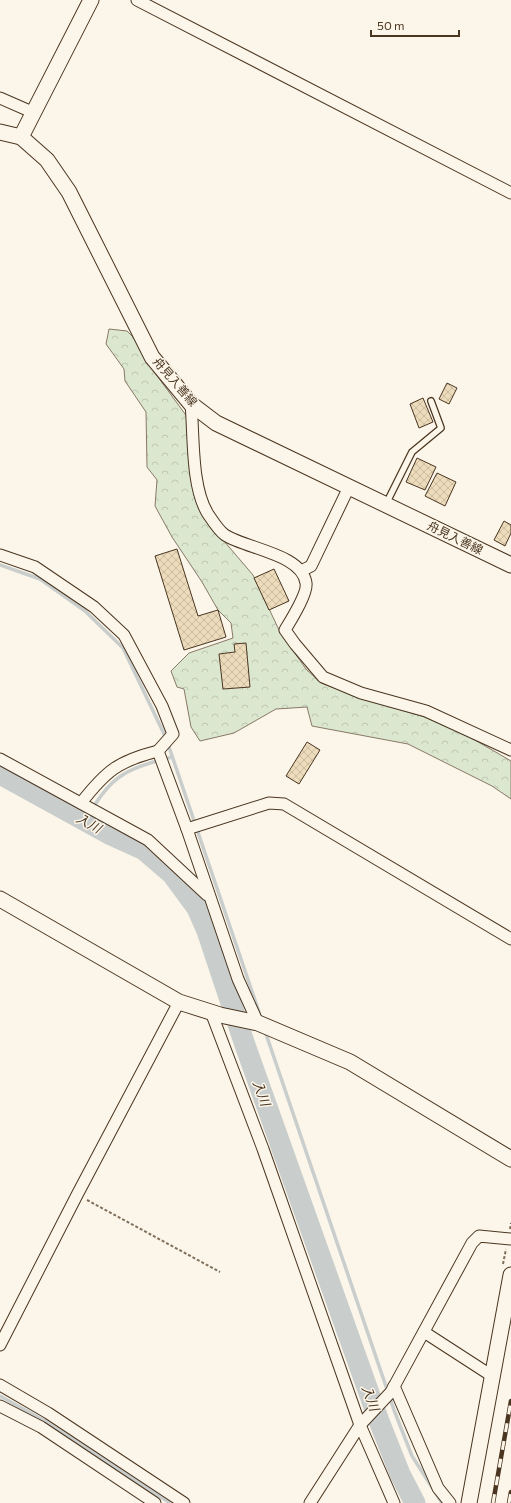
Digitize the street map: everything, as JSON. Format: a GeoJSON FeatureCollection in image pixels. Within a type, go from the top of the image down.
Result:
{"type":"FeatureCollection","features":[{"type":"Feature","properties":{"kind":"street"},"geometry":{"type":"LineString","coordinates":[[21,137],[32,112],[91,0]]}},
{"type":"Feature","properties":{"kind":"street"},"geometry":{"type":"LineString","coordinates":[[137,0],[511,193]]}},
{"type":"Feature","properties":{"kind":"street"},"geometry":{"type":"LineString","coordinates":[[0,98],[32,112]]}},
{"type":"Feature","properties":{"kind":"street","name":"舟見入善線"},"geometry":{"type":"LineString","coordinates":[[0,132],[21,137],[48,160],[69,192],[152,357],[191,404],[216,423],[511,565]]}},
{"type":"Feature","properties":{"kind":"street"},"geometry":{"type":"LineString","coordinates":[[191,404],[198,491],[208,514],[224,534],[290,561],[301,571],[306,584],[302,597],[285,630],[323,677],[361,693],[426,711],[511,750]]}},
{"type":"Feature","properties":{"kind":"street"},"geometry":{"type":"LineString","coordinates":[[301,571],[311,566],[349,487]]}},
{"type":"Feature","properties":{"kind":"street"},"geometry":{"type":"LineString","coordinates":[[0,555],[34,567],[94,607],[124,635],[162,706],[173,734],[158,751],[136,756],[119,764],[104,775],[81,803]]}},
{"type":"Feature","properties":{"kind":"street"},"geometry":{"type":"LineString","coordinates":[[158,751],[187,829],[208,895],[253,1022]]}},
{"type":"Feature","properties":{"kind":"street"},"geometry":{"type":"LineString","coordinates":[[0,759],[148,840],[208,895]]}},
{"type":"Feature","properties":{"kind":"street"},"geometry":{"type":"LineString","coordinates":[[187,829],[269,803],[284,804],[511,939]]}},
{"type":"Feature","properties":{"kind":"street"},"geometry":{"type":"LineString","coordinates":[[0,899],[179,1002],[253,1022],[350,1062],[511,1159]]}},
{"type":"Feature","properties":{"kind":"street"},"geometry":{"type":"LineString","coordinates":[[0,1345],[179,1002]]}},
{"type":"Feature","properties":{"kind":"street"},"geometry":{"type":"LineString","coordinates":[[216,1013],[262,1148],[394,1503]]}},
{"type":"Feature","properties":{"kind":"street"},"geometry":{"type":"LineString","coordinates":[[310,1503],[363,1421],[392,1389],[475,1239],[479,1236],[511,1239]]}},
{"type":"Feature","properties":{"kind":"street"},"geometry":{"type":"LineString","coordinates":[[469,1503],[511,1275]]}},
{"type":"Feature","properties":{"kind":"street"},"geometry":{"type":"LineString","coordinates":[[424,1332],[492,1376]]}},
{"type":"Feature","properties":{"kind":"street"},"geometry":{"type":"LineString","coordinates":[[0,1385],[48,1413],[184,1503]]}},
{"type":"Feature","properties":{"kind":"street"},"geometry":{"type":"LineString","coordinates":[[392,1389],[438,1488],[450,1503]]}},
{"type":"Feature","properties":{"kind":"street"},"geometry":{"type":"LineString","coordinates":[[0,1406],[41,1428],[156,1503]]}},
{"type":"Feature","properties":{"kind":"lane"},"geometry":{"type":"LineString","coordinates":[[386,505],[412,452],[442,428],[431,401]]}},
{"type":"Feature","properties":{"kind":"path"},"geometry":{"type":"LineString","coordinates":[[77,1195],[220,1272]]}},
{"type":"Feature","properties":{"kind":"green space"},"geometry":{"type":"Polygon","coordinates":[[[109,329],[127,331],[135,339],[155,373],[188,418],[194,495],[206,520],[253,575],[280,632],[306,669],[321,683],[364,699],[425,717],[468,736],[511,761],[511,799],[492,786],[408,744],[312,726],[307,707],[276,709],[234,733],[200,741],[191,727],[184,689],[177,687],[171,671],[189,653],[233,638],[231,623],[218,610],[202,582],[172,537],[155,506],[157,480],[147,467],[146,412],[125,381],[124,369],[106,344],[109,329]]]}},
{"type":"Feature","properties":{"kind":"building"},"geometry":{"type":"Polygon","coordinates":[[[447,383],[457,388],[449,404],[439,399],[447,383]]]}},
{"type":"Feature","properties":{"kind":"building"},"geometry":{"type":"Polygon","coordinates":[[[423,398],[433,422],[419,428],[410,404],[423,398]]]}},
{"type":"Feature","properties":{"kind":"building"},"geometry":{"type":"Polygon","coordinates":[[[417,458],[436,467],[425,490],[406,482],[417,458]]]}},
{"type":"Feature","properties":{"kind":"building"},"geometry":{"type":"Polygon","coordinates":[[[437,473],[456,482],[445,506],[425,496],[437,473]]]}},
{"type":"Feature","properties":{"kind":"building"},"geometry":{"type":"Polygon","coordinates":[[[504,521],[511,525],[511,533],[505,546],[494,540],[504,521]]]}},
{"type":"Feature","properties":{"kind":"building"},"geometry":{"type":"Polygon","coordinates":[[[177,549],[198,616],[218,610],[226,637],[184,650],[155,556],[177,549]]]}},
{"type":"Feature","properties":{"kind":"building"},"geometry":{"type":"Polygon","coordinates":[[[274,569],[289,601],[269,610],[254,578],[274,569]]]}},
{"type":"Feature","properties":{"kind":"building"},"geometry":{"type":"Polygon","coordinates":[[[246,643],[250,687],[223,689],[219,654],[235,652],[234,644],[246,643]]]}},
{"type":"Feature","properties":{"kind":"building"},"geometry":{"type":"Polygon","coordinates":[[[307,742],[320,750],[299,784],[286,776],[307,742]]]}},
{"type":"Feature","properties":{"kind":"waterway"},"geometry":{"type":"LineString","coordinates":[[0,565],[40,579],[85,611],[123,648],[166,738]]}},
{"type":"Feature","properties":{"kind":"waterway"},"geometry":{"type":"LineString","coordinates":[[168,744],[259,1012]]}},
{"type":"Feature","properties":{"kind":"waterway"},"geometry":{"type":"LineString","coordinates":[[85,821],[103,794],[111,784],[120,777],[141,766],[172,757]]}},
{"type":"Feature","properties":{"kind":"waterway","name":"入川"},"geometry":{"type":"LineString","coordinates":[[0,774],[111,835],[144,850],[172,874],[197,908],[207,931],[245,1045],[379,1421],[400,1474],[415,1503]]}},
{"type":"Feature","properties":{"kind":"waterway"},"geometry":{"type":"LineString","coordinates":[[265,1031],[394,1410],[412,1456],[442,1503]]}},
{"type":"Feature","properties":{"kind":"waterway"},"geometry":{"type":"LineString","coordinates":[[0,1396],[43,1420],[170,1503]]}},
{"type":"Feature","properties":{"kind":"railway"},"geometry":{"type":"LineString","coordinates":[[493,1503],[511,1401]]}},
{"type":"Feature","properties":{"kind":"railway"},"geometry":{"type":"LineString","coordinates":[[509,1503],[511,1492]]}}]}
